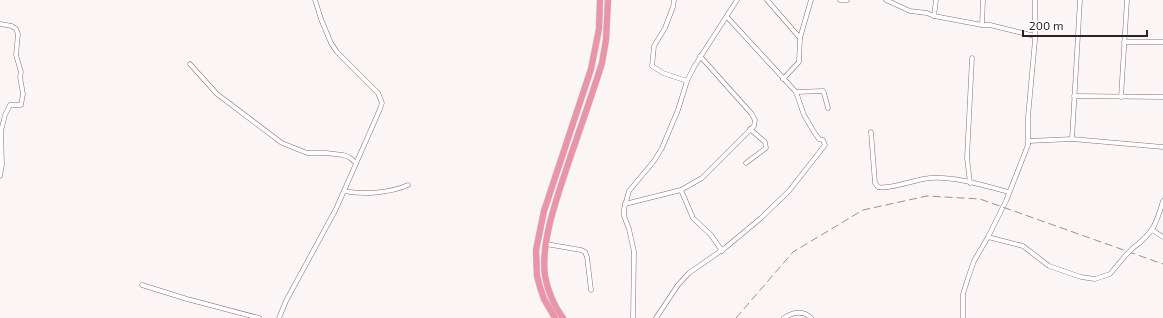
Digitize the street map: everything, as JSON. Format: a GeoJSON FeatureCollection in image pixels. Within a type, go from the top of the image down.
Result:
{"type":"FeatureCollection","features":[{"type":"Feature","properties":{"kind":"main road"},"geometry":{"type":"LineString","coordinates":[[555,318],[546,304],[540,287],[536,250],[544,211],[591,69],[599,30],[600,0]]}},
{"type":"Feature","properties":{"kind":"main road"},"geometry":{"type":"LineString","coordinates":[[563,318],[555,306],[547,285],[545,275],[545,251],[558,193],[602,63],[606,40],[608,0]]}},
{"type":"Feature","properties":{"kind":"main road"},"geometry":{"type":"LineString","coordinates":[[536,250],[545,251]]}},
{"type":"Feature","properties":{"kind":"street"},"geometry":{"type":"LineString","coordinates":[[279,318],[286,301],[344,191],[382,103],[378,93],[333,46],[327,35],[315,0]]}},
{"type":"Feature","properties":{"kind":"street"},"geometry":{"type":"LineString","coordinates":[[674,0],[665,28],[654,46],[652,66],[663,73],[687,81]]}},
{"type":"Feature","properties":{"kind":"street"},"geometry":{"type":"LineString","coordinates":[[633,318],[634,252],[629,229],[624,216],[624,204],[629,190],[654,161],[662,148],[678,110],[687,81],[700,56],[737,0]]}},
{"type":"Feature","properties":{"kind":"street"},"geometry":{"type":"LineString","coordinates":[[767,0],[800,38]]}},
{"type":"Feature","properties":{"kind":"street"},"geometry":{"type":"LineString","coordinates":[[783,79],[799,62],[800,38],[810,0]]}},
{"type":"Feature","properties":{"kind":"street"},"geometry":{"type":"LineString","coordinates":[[840,0],[848,0]]}},
{"type":"Feature","properties":{"kind":"street"},"geometry":{"type":"LineString","coordinates":[[886,0],[910,11],[927,13],[934,16],[982,25],[990,25],[1035,36]]}},
{"type":"Feature","properties":{"kind":"street"},"geometry":{"type":"LineString","coordinates":[[934,16],[936,0]]}},
{"type":"Feature","properties":{"kind":"street"},"geometry":{"type":"LineString","coordinates":[[982,25],[983,0]]}},
{"type":"Feature","properties":{"kind":"street"},"geometry":{"type":"LineString","coordinates":[[962,318],[963,294],[974,261],[988,237],[1009,192],[1029,141],[1028,117],[1035,36],[1035,0]]}},
{"type":"Feature","properties":{"kind":"street"},"geometry":{"type":"LineString","coordinates":[[1072,139],[1080,0]]}},
{"type":"Feature","properties":{"kind":"street"},"geometry":{"type":"LineString","coordinates":[[1121,97],[1127,0]]}},
{"type":"Feature","properties":{"kind":"street"},"geometry":{"type":"LineString","coordinates":[[656,318],[689,272],[722,251],[746,232],[789,190],[824,147],[825,142],[819,139],[804,115],[796,92],[727,17]]}},
{"type":"Feature","properties":{"kind":"street"},"geometry":{"type":"LineString","coordinates":[[0,24],[12,26],[16,29],[18,34],[16,60],[20,68],[23,94],[21,105],[10,105],[5,115],[1,131],[2,165],[0,176]]}},
{"type":"Feature","properties":{"kind":"street"},"geometry":{"type":"LineString","coordinates":[[1124,42],[1163,42]]}},
{"type":"Feature","properties":{"kind":"street"},"geometry":{"type":"LineString","coordinates":[[624,204],[681,190],[702,178],[754,126],[755,120],[751,113],[700,56]]}},
{"type":"Feature","properties":{"kind":"street"},"geometry":{"type":"LineString","coordinates":[[970,183],[967,150],[972,58]]}},
{"type":"Feature","properties":{"kind":"street"},"geometry":{"type":"LineString","coordinates":[[190,64],[217,94],[282,143],[307,153],[326,153],[349,157],[356,162]]}},
{"type":"Feature","properties":{"kind":"street"},"geometry":{"type":"LineString","coordinates":[[796,92],[823,91],[828,108]]}},
{"type":"Feature","properties":{"kind":"street"},"geometry":{"type":"LineString","coordinates":[[1074,96],[1163,97]]}},
{"type":"Feature","properties":{"kind":"street"},"geometry":{"type":"LineString","coordinates":[[746,164],[766,148],[765,142],[750,130]]}},
{"type":"Feature","properties":{"kind":"street"},"geometry":{"type":"LineString","coordinates":[[871,132],[875,183],[878,187],[886,188],[914,180],[945,178],[1009,192]]}},
{"type":"Feature","properties":{"kind":"street"},"geometry":{"type":"LineString","coordinates":[[1029,141],[1072,139],[1163,147]]}},
{"type":"Feature","properties":{"kind":"street"},"geometry":{"type":"LineString","coordinates":[[344,191],[353,193],[377,192],[408,185]]}},
{"type":"Feature","properties":{"kind":"street"},"geometry":{"type":"LineString","coordinates":[[681,190],[693,218],[711,235],[722,251]]}},
{"type":"Feature","properties":{"kind":"street"},"geometry":{"type":"LineString","coordinates":[[988,237],[1023,246],[1049,266],[1082,277],[1095,279],[1110,274],[1126,255],[1145,239],[1152,230],[1159,216],[1163,201]]}},
{"type":"Feature","properties":{"kind":"street"},"geometry":{"type":"LineString","coordinates":[[1152,230],[1163,237]]}},
{"type":"Feature","properties":{"kind":"street"},"geometry":{"type":"LineString","coordinates":[[546,244],[585,252],[591,290]]}},
{"type":"Feature","properties":{"kind":"street"},"geometry":{"type":"LineString","coordinates":[[142,285],[187,299],[259,318]]}},
{"type":"Feature","properties":{"kind":"street"},"geometry":{"type":"LineString","coordinates":[[784,318],[791,314],[799,313],[808,315],[812,318]]}},
{"type":"Feature","properties":{"kind":"railway"},"geometry":{"type":"LineString","coordinates":[[736,318],[793,252],[863,210],[927,196],[980,199],[1163,264]]}}]}
